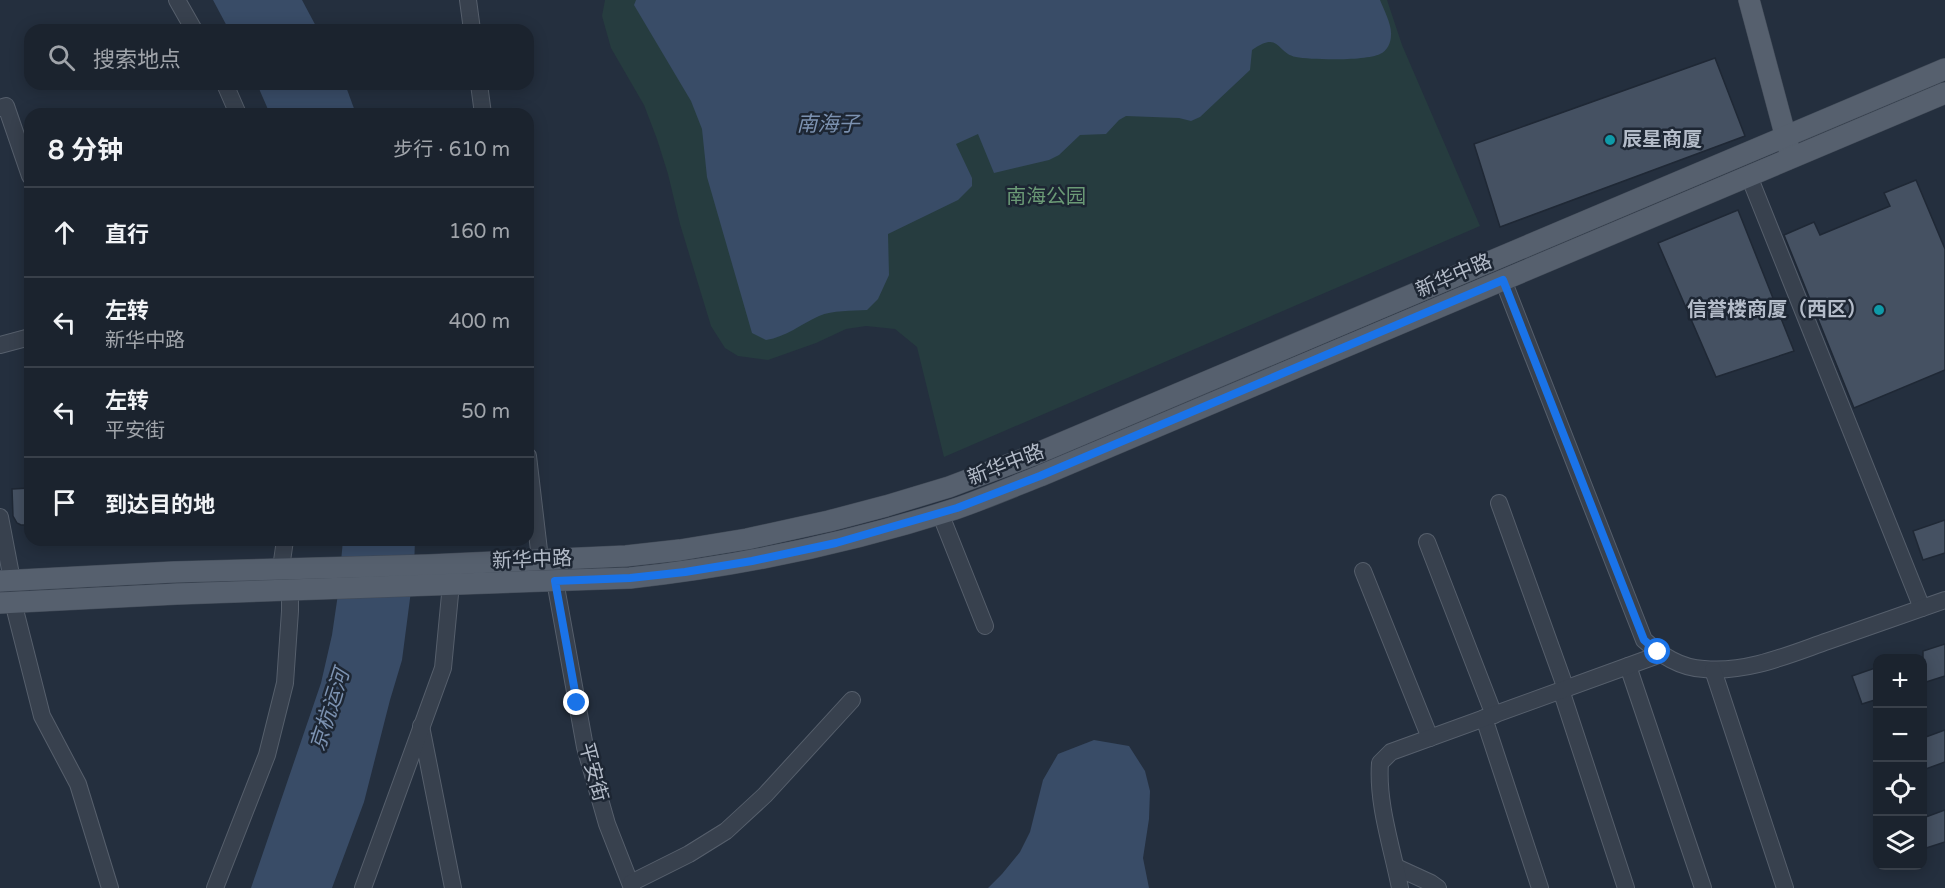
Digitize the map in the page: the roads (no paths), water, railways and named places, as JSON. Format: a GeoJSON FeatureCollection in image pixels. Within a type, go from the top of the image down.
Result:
{"type":"FeatureCollection","features":[{"type":"Feature","properties":{"kind":"main road"},"geometry":{"type":"LineString","coordinates":[[1749,0],[1791,158]]}},
{"type":"Feature","properties":{"kind":"main road","name":"新华中路"},"geometry":{"type":"LineString","coordinates":[[6,602],[333,589],[540,559],[626,556],[747,539],[829,521],[949,487],[1042,451],[1945,69]]}},
{"type":"Feature","properties":{"kind":"main road","name":"新华中路"},"geometry":{"type":"LineString","coordinates":[[6,580],[331,567],[429,575],[451,584],[630,578],[752,561],[836,543],[940,513],[1040,476],[1945,93]]}},
{"type":"Feature","properties":{"kind":"street"},"geometry":{"type":"LineString","coordinates":[[177,0],[191,24]]}},
{"type":"Feature","properties":{"kind":"street"},"geometry":{"type":"LineString","coordinates":[[468,0],[471,24]]}},
{"type":"Feature","properties":{"kind":"street"},"geometry":{"type":"LineString","coordinates":[[228,90],[235,108]]}},
{"type":"Feature","properties":{"kind":"street"},"geometry":{"type":"LineString","coordinates":[[480,90],[482,108]]}},
{"type":"Feature","properties":{"kind":"street"},"geometry":{"type":"LineString","coordinates":[[0,108],[6,106],[24,158]]}},
{"type":"Feature","properties":{"kind":"street"},"geometry":{"type":"LineString","coordinates":[[1749,176],[1922,608]]}},
{"type":"Feature","properties":{"kind":"street"},"geometry":{"type":"LineString","coordinates":[[1503,280],[1644,640],[1661,654],[1677,663],[1702,669],[1727,670],[1762,664],[1945,600]]}},
{"type":"Feature","properties":{"kind":"street"},"geometry":{"type":"LineString","coordinates":[[0,345],[24,339]]}},
{"type":"Feature","properties":{"kind":"street"},"geometry":{"type":"LineString","coordinates":[[1499,503],[1564,690],[1626,888]]}},
{"type":"Feature","properties":{"kind":"street"},"geometry":{"type":"LineString","coordinates":[[534,508],[540,559]]}},
{"type":"Feature","properties":{"kind":"street"},"geometry":{"type":"LineString","coordinates":[[940,513],[985,626]]}},
{"type":"Feature","properties":{"kind":"street"},"geometry":{"type":"LineString","coordinates":[[0,517],[6,580]]}},
{"type":"Feature","properties":{"kind":"street"},"geometry":{"type":"LineString","coordinates":[[1428,542],[1489,716],[1540,888]]}},
{"type":"Feature","properties":{"kind":"street"},"geometry":{"type":"LineString","coordinates":[[281,568],[284,546]]}},
{"type":"Feature","properties":{"kind":"street"},"geometry":{"type":"LineString","coordinates":[[1364,571],[1430,738]]}},
{"type":"Feature","properties":{"kind":"street","name":"平安街"},"geometry":{"type":"LineString","coordinates":[[555,581],[585,747],[607,824],[632,886]]}},
{"type":"Feature","properties":{"kind":"street"},"geometry":{"type":"LineString","coordinates":[[363,888],[443,668],[451,584]]}},
{"type":"Feature","properties":{"kind":"street"},"geometry":{"type":"LineString","coordinates":[[215,888],[267,755],[283,693],[290,590]]}},
{"type":"Feature","properties":{"kind":"street"},"geometry":{"type":"LineString","coordinates":[[6,602],[42,716],[78,784],[110,888]]}},
{"type":"Feature","properties":{"kind":"street"},"geometry":{"type":"LineString","coordinates":[[1400,888],[1380,795],[1380,763],[1391,752],[1661,654]]}},
{"type":"Feature","properties":{"kind":"street"},"geometry":{"type":"LineString","coordinates":[[1628,666],[1702,888]]}},
{"type":"Feature","properties":{"kind":"street"},"geometry":{"type":"LineString","coordinates":[[1713,670],[1785,888]]}},
{"type":"Feature","properties":{"kind":"street"},"geometry":{"type":"LineString","coordinates":[[632,886],[726,831],[765,795],[852,700]]}},
{"type":"Feature","properties":{"kind":"street"},"geometry":{"type":"LineString","coordinates":[[421,726],[453,888]]}},
{"type":"Feature","properties":{"kind":"street"},"geometry":{"type":"LineString","coordinates":[[1396,867],[1438,888]]}},
{"type":"Feature","properties":{"kind":"water"},"geometry":{"type":"Polygon","coordinates":[[[213,0],[302,0],[315,24],[226,24],[213,0]]]}},
{"type":"Feature","properties":{"kind":"water","name":"南海子"},"geometry":{"type":"Polygon","coordinates":[[[636,0],[1380,0],[1389,22],[1391,35],[1388,46],[1382,53],[1351,59],[1296,57],[1273,42],[1261,44],[1252,50],[1250,70],[1200,117],[1191,121],[1179,118],[1126,116],[1106,134],[1080,135],[1059,155],[1049,160],[994,173],[978,134],[956,144],[972,178],[972,186],[958,200],[888,234],[889,275],[878,299],[867,310],[824,314],[787,333],[766,340],[752,333],[707,177],[702,129],[691,101],[634,5],[636,0]]]}},
{"type":"Feature","properties":{"kind":"water"},"geometry":{"type":"Polygon","coordinates":[[[260,90],[347,90],[354,108],[267,108],[260,90]]]}},
{"type":"Feature","properties":{"kind":"water","name":"京杭运河"},"geometry":{"type":"Polygon","coordinates":[[[342,546],[415,546],[402,660],[364,802],[332,888],[251,888],[321,683],[338,594],[342,546]]]}},
{"type":"Feature","properties":{"kind":"water"},"geometry":{"type":"Polygon","coordinates":[[[1094,740],[1129,746],[1145,771],[1150,791],[1149,819],[1143,858],[1149,888],[988,888],[1020,852],[1030,832],[1043,780],[1058,754],[1094,740]]]}},
{"type":"Feature","properties":{"kind":"place","name":"辰星商厦"},"geometry":{"type":"Point","coordinates":[1610,140]}},
{"type":"Feature","properties":{"kind":"place","name":"信誉楼商厦（西区）"},"geometry":{"type":"Point","coordinates":[1879,310]}},
{"type":"Feature","properties":{"kind":"park label","name":"南海公园"},"geometry":{"type":"Point","coordinates":[1046,197]}}]}
